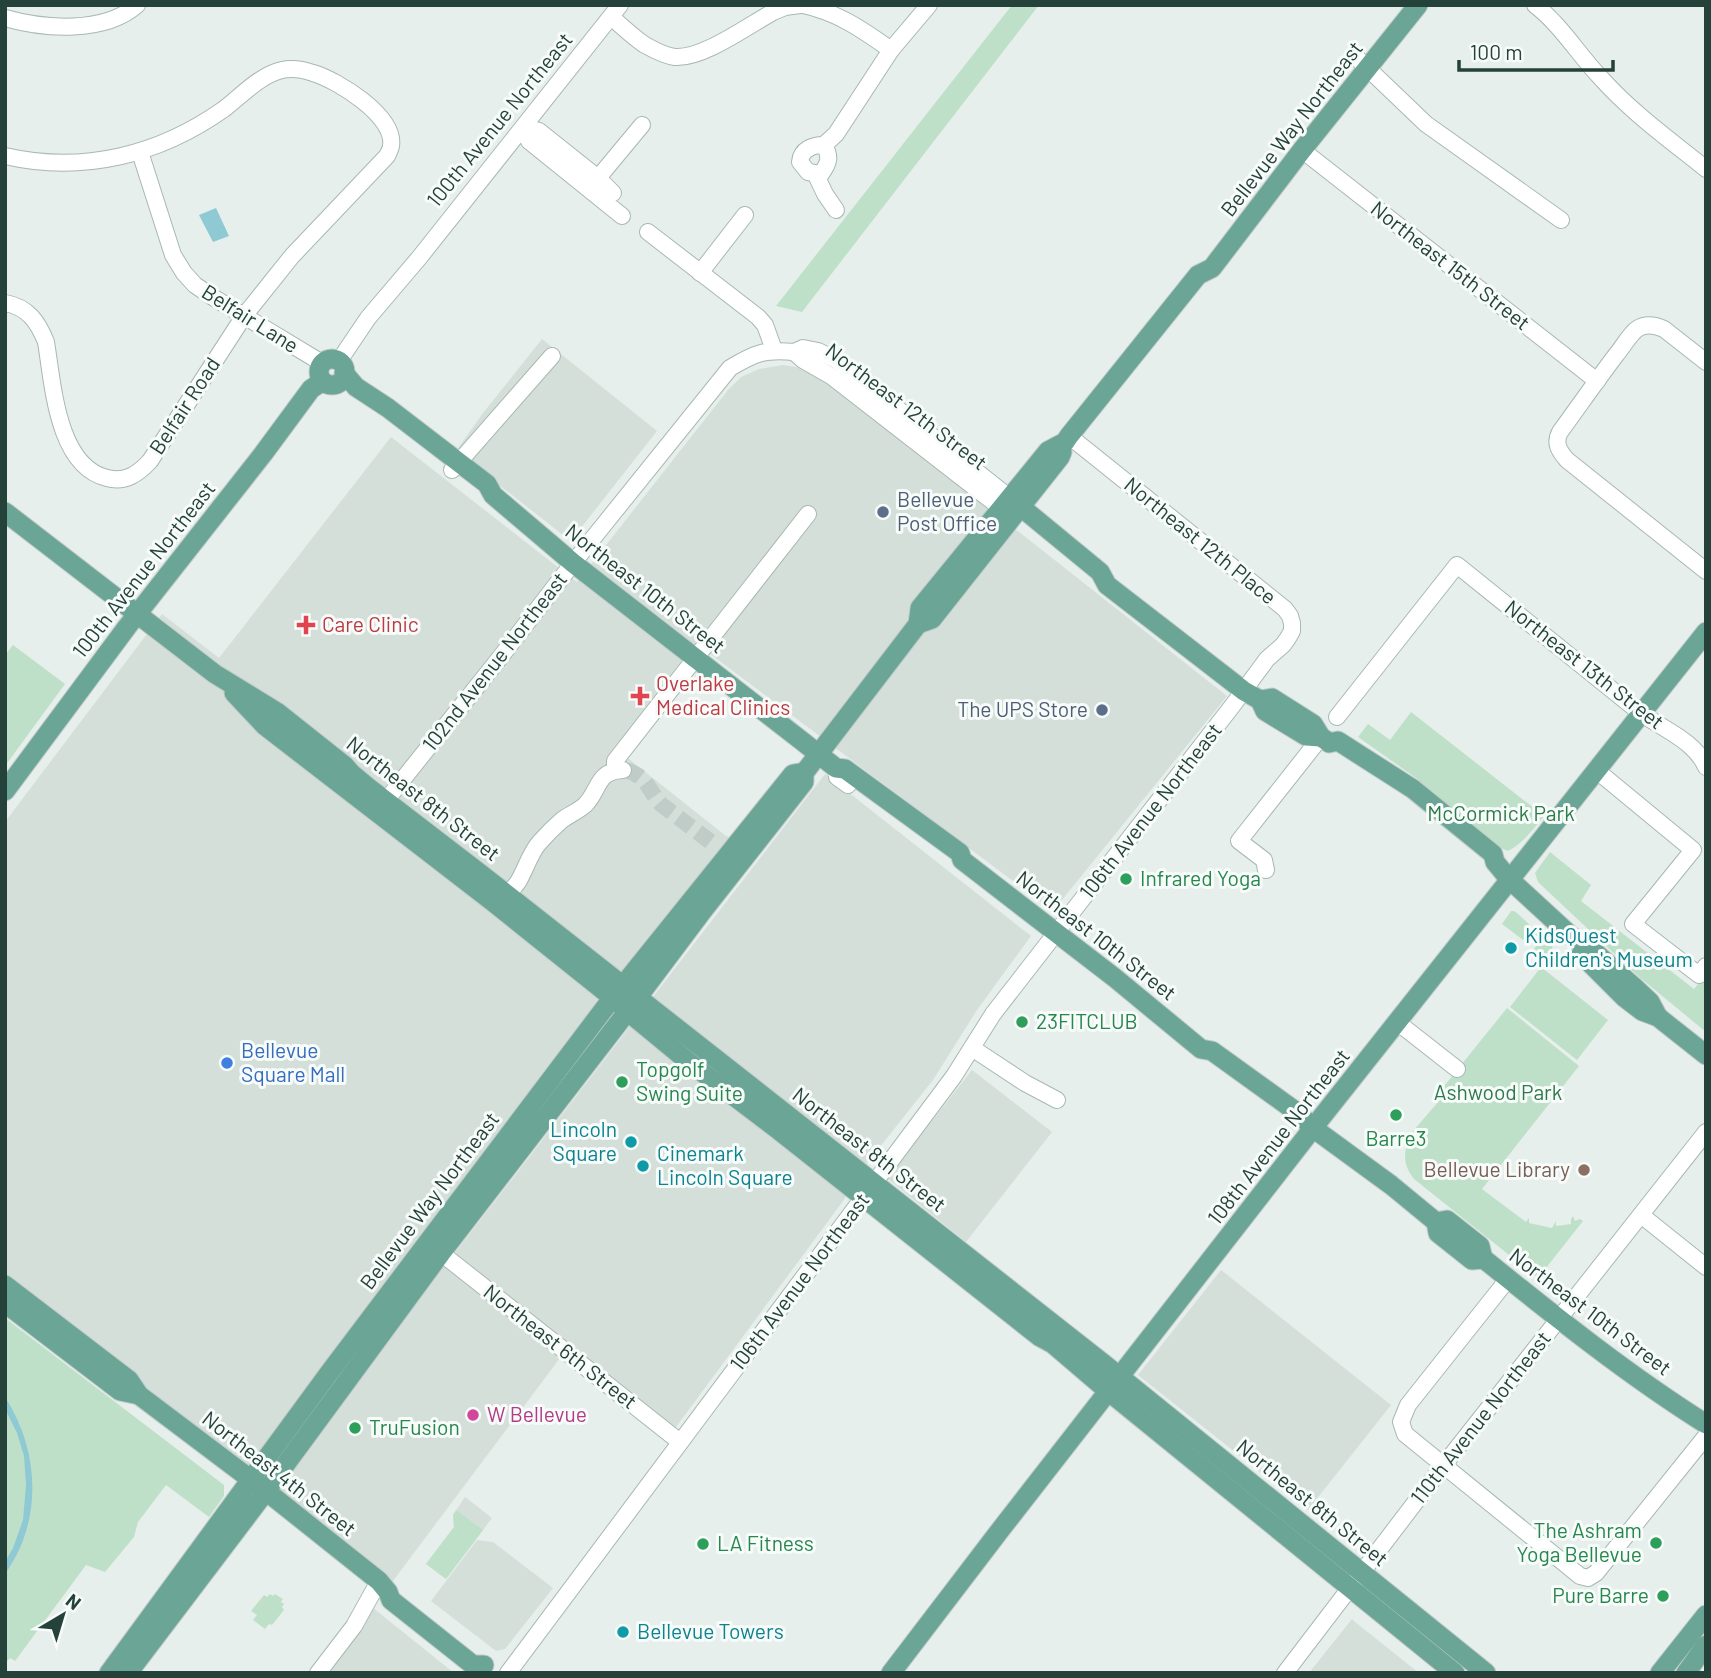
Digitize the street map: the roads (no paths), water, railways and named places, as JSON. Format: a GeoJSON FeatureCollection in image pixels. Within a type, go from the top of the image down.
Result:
{"type":"FeatureCollection","features":[{"type":"Feature","properties":{"kind":"main road","name":"Bellevue Way Northeast"},"geometry":{"type":"LineString","coordinates":[[128,1673],[258,1485],[513,1130],[709,903],[804,782],[804,773],[918,624],[932,619],[1011,507],[1060,457],[1067,439],[1198,275],[1212,268],[1302,150],[1401,5]]}},
{"type":"Feature","properties":{"kind":"main road","name":"Bellevue Way Northeast"},"geometry":{"type":"LineString","coordinates":[[1198,275],[1201,261],[1363,64],[1418,5]]}},
{"type":"Feature","properties":{"kind":"main road","name":"Northeast 10th Street"},"geometry":{"type":"LineString","coordinates":[[333,372],[388,408],[456,466],[487,484],[493,495],[573,563],[836,768],[845,769],[960,853],[962,860],[1201,1049],[1212,1051],[1298,1113],[1313,1128],[1436,1222],[1447,1220],[1480,1246],[1484,1259],[1558,1319],[1627,1372],[1706,1424]]}},
{"type":"Feature","properties":{"kind":"main road","name":"100th Avenue Northeast"},"geometry":{"type":"LineString","coordinates":[[5,791],[311,389],[333,372]]}},
{"type":"Feature","properties":{"kind":"main road","name":"Northeast 12th Street"},"geometry":{"type":"LineString","coordinates":[[1011,507],[1100,572],[1107,585],[1252,696],[1272,698],[1313,724],[1325,740],[1338,741],[1413,789],[1493,854],[1494,862],[1509,879],[1570,935],[1584,958],[1625,998],[1642,1011],[1658,1017],[1706,1055]]}},
{"type":"Feature","properties":{"kind":"main road","name":"Northeast 8th Street"},"geometry":{"type":"LineString","coordinates":[[8,521],[138,614],[215,674],[277,712],[351,773],[415,841],[626,998]]}},
{"type":"Feature","properties":{"kind":"main road","name":"108th Avenue Northeast"},"geometry":{"type":"LineString","coordinates":[[891,1673],[1313,1128],[1706,632]]}},
{"type":"Feature","properties":{"kind":"main road","name":"Northeast 8th Street"},"geometry":{"type":"LineString","coordinates":[[215,674],[265,726],[508,895],[626,998],[690,1063],[869,1190],[1040,1337],[1114,1384],[1355,1579],[1486,1673]]}},
{"type":"Feature","properties":{"kind":"main road"},"geometry":{"type":"LineString","coordinates":[[281,738],[293,735],[341,772],[351,773]]}},
{"type":"Feature","properties":{"kind":"main road","name":"Bellevue Way Northeast"},"geometry":{"type":"LineString","coordinates":[[109,1673],[494,1183],[626,998],[722,851],[793,774],[804,773]]}},
{"type":"Feature","properties":{"kind":"main road","name":"Northeast 10th Street"},"geometry":{"type":"LineString","coordinates":[[848,785],[951,863],[962,860]]}},
{"type":"Feature","properties":{"kind":"main road"},"geometry":{"type":"LineString","coordinates":[[494,1183],[490,1176],[509,1144],[513,1130]]}},
{"type":"Feature","properties":{"kind":"main road","name":"Northeast 4th Street"},"geometry":{"type":"LineString","coordinates":[[5,1284],[129,1380],[139,1395],[258,1485],[383,1586],[391,1600],[456,1652],[473,1665],[489,1669]]}},
{"type":"Feature","properties":{"kind":"main road","name":"Northeast 4th Street"},"geometry":{"type":"LineString","coordinates":[[5,1303],[120,1391],[139,1395]]}},
{"type":"Feature","properties":{"kind":"main road","name":"Northeast 8th Street"},"geometry":{"type":"LineString","coordinates":[[1355,1579],[1455,1673]]}},
{"type":"Feature","properties":{"kind":"main road"},"geometry":{"type":"LineString","coordinates":[[1660,1673],[1706,1615]]}},
{"type":"Feature","properties":{"kind":"main road"},"geometry":{"type":"LineString","coordinates":[[1686,1673],[1706,1645]]}},
{"type":"Feature","properties":{"kind":"street"},"geometry":{"type":"LineString","coordinates":[[5,18],[44,26],[84,25],[115,18],[137,5]]}},
{"type":"Feature","properties":{"kind":"street"},"geometry":{"type":"LineString","coordinates":[[616,11],[643,44],[672,57],[684,57],[703,51],[773,12],[802,5],[836,15],[891,50]]}},
{"type":"Feature","properties":{"kind":"street"},"geometry":{"type":"LineString","coordinates":[[824,145],[829,159],[827,166],[821,174],[808,172],[800,162],[804,150],[824,145],[836,134],[891,50],[929,5]]}},
{"type":"Feature","properties":{"kind":"street"},"geometry":{"type":"LineString","coordinates":[[1535,5],[1554,23],[1601,79],[1656,129],[1706,169]]}},
{"type":"Feature","properties":{"kind":"street","name":"100th Avenue Northeast"},"geometry":{"type":"LineString","coordinates":[[333,372],[368,318],[616,11]]}},
{"type":"Feature","properties":{"kind":"street"},"geometry":{"type":"LineString","coordinates":[[1363,64],[1426,124],[1561,220]]}},
{"type":"Feature","properties":{"kind":"street","name":"Belfair Road"},"geometry":{"type":"LineString","coordinates":[[5,303],[28,313],[42,332],[57,412],[69,444],[80,461],[101,477],[113,480],[135,475],[150,461],[244,316],[292,256],[387,156],[391,139],[378,115],[354,93],[331,80],[303,70],[282,70],[270,75],[184,134],[140,152]]}},
{"type":"Feature","properties":{"kind":"street"},"geometry":{"type":"LineString","coordinates":[[598,178],[642,125]]}},
{"type":"Feature","properties":{"kind":"street"},"geometry":{"type":"LineString","coordinates":[[524,127],[539,131],[613,193]]}},
{"type":"Feature","properties":{"kind":"street"},"geometry":{"type":"LineString","coordinates":[[524,127],[529,141],[622,216]]}},
{"type":"Feature","properties":{"kind":"street","name":"Northeast 15th Street"},"geometry":{"type":"LineString","coordinates":[[1302,150],[1597,381]]}},
{"type":"Feature","properties":{"kind":"street"},"geometry":{"type":"LineString","coordinates":[[5,156],[30,162],[62,163],[140,152]]}},
{"type":"Feature","properties":{"kind":"street","name":"Belfair Lane"},"geometry":{"type":"LineString","coordinates":[[140,152],[173,255],[184,273],[203,290],[333,372]]}},
{"type":"Feature","properties":{"kind":"street"},"geometry":{"type":"LineString","coordinates":[[816,174],[836,211]]}},
{"type":"Feature","properties":{"kind":"street"},"geometry":{"type":"LineString","coordinates":[[699,273],[746,215]]}},
{"type":"Feature","properties":{"kind":"street"},"geometry":{"type":"LineString","coordinates":[[648,232],[758,317],[765,325],[774,350]]}},
{"type":"Feature","properties":{"kind":"street"},"geometry":{"type":"LineString","coordinates":[[1706,362],[1656,325],[1637,329],[1558,436],[1558,448],[1567,460],[1706,571]]}},
{"type":"Feature","properties":{"kind":"street","name":"Northeast 12th Street"},"geometry":{"type":"LineString","coordinates":[[803,348],[818,351],[836,360],[915,422],[1011,507],[831,376],[794,352],[803,348]]}},
{"type":"Feature","properties":{"kind":"street","name":"102nd Avenue Northeast"},"geometry":{"type":"LineString","coordinates":[[381,806],[730,368],[747,358],[774,350],[794,352]]}},
{"type":"Feature","properties":{"kind":"street"},"geometry":{"type":"LineString","coordinates":[[456,466],[552,356]]}},
{"type":"Feature","properties":{"kind":"street"},"geometry":{"type":"LineString","coordinates":[[859,398],[870,398],[900,419],[915,422]]}},
{"type":"Feature","properties":{"kind":"street","name":"Northeast 12th Place"},"geometry":{"type":"LineString","coordinates":[[1067,439],[1285,609],[1290,616],[1292,631],[1283,645],[1267,659],[1252,696]]}},
{"type":"Feature","properties":{"kind":"street"},"geometry":{"type":"LineString","coordinates":[[508,895],[541,840],[562,820],[584,806],[600,780],[608,773],[621,770],[615,761],[808,514]]}},
{"type":"Feature","properties":{"kind":"street","name":"Northeast 13th Street"},"geometry":{"type":"LineString","coordinates":[[1337,717],[1457,565],[1640,713],[1696,751],[1706,767]]}},
{"type":"Feature","properties":{"kind":"street","name":"106th Avenue Northeast"},"geometry":{"type":"LineString","coordinates":[[508,1673],[954,1076],[993,1014],[1056,933],[1252,696]]}},
{"type":"Feature","properties":{"kind":"street"},"geometry":{"type":"LineString","coordinates":[[1266,870],[1264,860],[1239,841],[1325,740]]}},
{"type":"Feature","properties":{"kind":"street","name":"Northeast 10th Street"},"geometry":{"type":"LineString","coordinates":[[836,768],[837,777],[848,785]]}},
{"type":"Feature","properties":{"kind":"street"},"geometry":{"type":"LineString","coordinates":[[1596,770],[1693,850],[1633,924],[1699,975],[1706,966]]}},
{"type":"Feature","properties":{"kind":"street"},"geometry":{"type":"LineString","coordinates":[[1397,1024],[1457,1069]]}},
{"type":"Feature","properties":{"kind":"street"},"geometry":{"type":"LineString","coordinates":[[972,1048],[1025,1083],[1057,1100]]}},
{"type":"Feature","properties":{"kind":"street","name":"110th Avenue Northeast"},"geometry":{"type":"LineString","coordinates":[[1285,1673],[1355,1579],[1706,1132]]}},
{"type":"Feature","properties":{"kind":"street"},"geometry":{"type":"LineString","coordinates":[[1641,1214],[1706,1267]]}},
{"type":"Feature","properties":{"kind":"street","name":"Northeast 6th Street"},"geometry":{"type":"LineString","coordinates":[[440,1253],[680,1442]]}},
{"type":"Feature","properties":{"kind":"street"},"geometry":{"type":"LineString","coordinates":[[1508,1279],[1408,1405],[1401,1422],[1405,1434],[1580,1576],[1588,1578],[1596,1573],[1706,1436]]}},
{"type":"Feature","properties":{"kind":"street"},"geometry":{"type":"LineString","coordinates":[[318,1673],[383,1586]]}},
{"type":"Feature","properties":{"kind":"water"},"geometry":{"type":"Polygon","coordinates":[[[216,208],[229,236],[213,242],[199,215],[216,208]]]}},
{"type":"Feature","properties":{"kind":"water"},"geometry":{"type":"Polygon","coordinates":[[[5,1397],[25,1440],[32,1486],[26,1532],[5,1574],[5,1562],[23,1520],[26,1485],[24,1456],[17,1433],[5,1409],[5,1397]]]}},
{"type":"Feature","properties":{"kind":"tunnel"},"geometry":{"type":"LineString","coordinates":[[626,770],[640,777],[662,805],[716,846]]}},
{"type":"Feature","properties":{"kind":"place","name":"Bellevue Post Office"},"geometry":{"type":"Point","coordinates":[883,512]}},
{"type":"Feature","properties":{"kind":"place","name":"Care Clinic"},"geometry":{"type":"Point","coordinates":[306,625]}},
{"type":"Feature","properties":{"kind":"place","name":"Overlake Medical Clinics"},"geometry":{"type":"Point","coordinates":[640,696]}},
{"type":"Feature","properties":{"kind":"place","name":"The UPS Store"},"geometry":{"type":"Point","coordinates":[1102,710]}},
{"type":"Feature","properties":{"kind":"place","name":"Infrared Yoga"},"geometry":{"type":"Point","coordinates":[1126,879]}},
{"type":"Feature","properties":{"kind":"place","name":"KidsQuest Children's Museum"},"geometry":{"type":"Point","coordinates":[1511,948]}},
{"type":"Feature","properties":{"kind":"place","name":"23FITCLUB"},"geometry":{"type":"Point","coordinates":[1022,1022]}},
{"type":"Feature","properties":{"kind":"place","name":"Bellevue Square Mall"},"geometry":{"type":"Point","coordinates":[227,1063]}},
{"type":"Feature","properties":{"kind":"place","name":"Topgolf Swing Suite"},"geometry":{"type":"Point","coordinates":[622,1082]}},
{"type":"Feature","properties":{"kind":"place","name":"Barre3"},"geometry":{"type":"Point","coordinates":[1396,1115]}},
{"type":"Feature","properties":{"kind":"place","name":"Lincoln Square"},"geometry":{"type":"Point","coordinates":[631,1142]}},
{"type":"Feature","properties":{"kind":"place","name":"Cinemark Lincoln Square"},"geometry":{"type":"Point","coordinates":[643,1166]}},
{"type":"Feature","properties":{"kind":"place","name":"Bellevue Library"},"geometry":{"type":"Point","coordinates":[1584,1170]}},
{"type":"Feature","properties":{"kind":"place","name":"W Bellevue"},"geometry":{"type":"Point","coordinates":[473,1415]}},
{"type":"Feature","properties":{"kind":"place","name":"TruFusion"},"geometry":{"type":"Point","coordinates":[355,1428]}},
{"type":"Feature","properties":{"kind":"place","name":"The Ashram Yoga Bellevue"},"geometry":{"type":"Point","coordinates":[1656,1543]}},
{"type":"Feature","properties":{"kind":"place","name":"LA Fitness"},"geometry":{"type":"Point","coordinates":[703,1544]}},
{"type":"Feature","properties":{"kind":"place","name":"Pure Barre"},"geometry":{"type":"Point","coordinates":[1663,1596]}},
{"type":"Feature","properties":{"kind":"place","name":"Bellevue Towers"},"geometry":{"type":"Point","coordinates":[623,1632]}},
{"type":"Feature","properties":{"kind":"park label","name":"McCormick Park"},"geometry":{"type":"Point","coordinates":[1501,814]}},
{"type":"Feature","properties":{"kind":"park label","name":"Ashwood Park"},"geometry":{"type":"Point","coordinates":[1498,1093]}}]}
